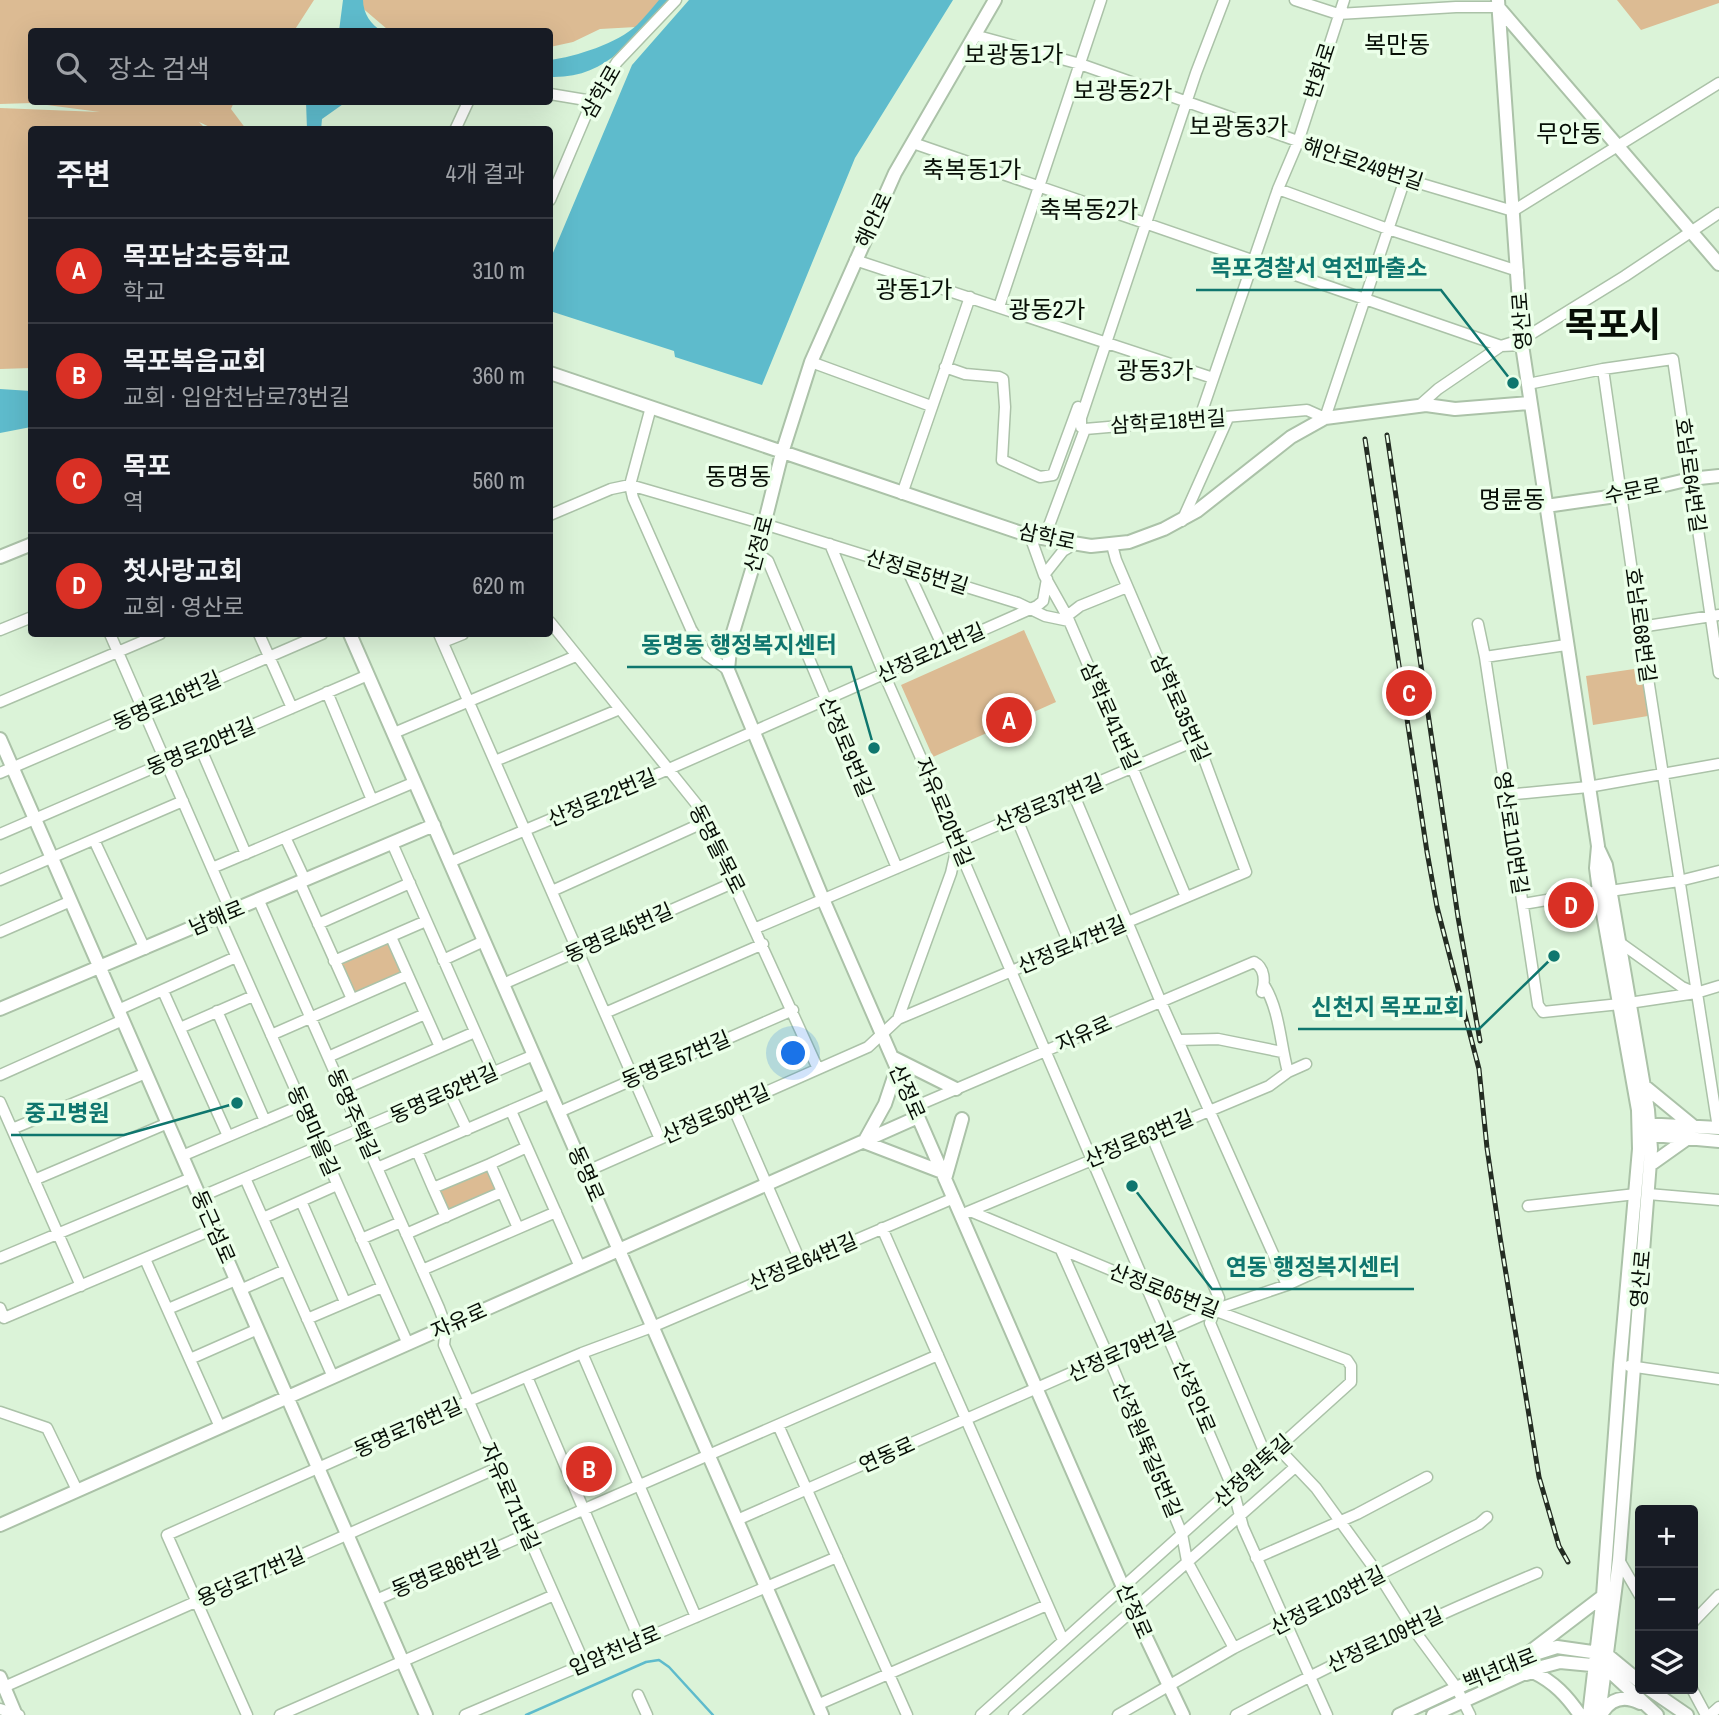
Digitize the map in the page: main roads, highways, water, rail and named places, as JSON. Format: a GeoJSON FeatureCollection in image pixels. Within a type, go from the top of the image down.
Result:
{"type":"FeatureCollection","features":[{"type":"Feature","properties":{"kind":"water"},"geometry":{"type":"Polygon","coordinates":[[[343,0],[363,0],[368,18],[378,28],[339,28],[343,0]]]}},
{"type":"Feature","properties":{"kind":"water"},"geometry":{"type":"Polygon","coordinates":[[[659,0],[669,0],[631,42],[603,64],[570,76],[553,77],[553,59],[608,43],[637,25],[659,0]]]}},
{"type":"Feature","properties":{"kind":"water"},"geometry":{"type":"Polygon","coordinates":[[[689,0],[953,0],[855,158],[762,385],[675,357],[674,351],[553,312],[553,253],[632,65],[689,0]]]}},
{"type":"Feature","properties":{"kind":"water"},"geometry":{"type":"Polygon","coordinates":[[[306,105],[342,105],[322,119],[321,126],[307,126],[306,105]]]}},
{"type":"Feature","properties":{"kind":"water"},"geometry":{"type":"Polygon","coordinates":[[[0,389],[28,391],[28,428],[0,433],[0,389]]]}},
{"type":"Feature","properties":{"kind":"waterway"},"geometry":{"type":"LineString","coordinates":[[526,1715],[646,1662],[659,1660],[669,1667],[713,1715]]}},
{"type":"Feature","properties":{"kind":"railway"},"geometry":{"type":"LineString","coordinates":[[1387,435],[1458,917],[1480,1041]]}},
{"type":"Feature","properties":{"kind":"railway"},"geometry":{"type":"LineString","coordinates":[[1365,439],[1427,852],[1437,907],[1479,1069],[1500,1237],[1539,1477],[1559,1546],[1568,1562]]}},
{"type":"Feature","properties":{"kind":"place","name":"목포경찰서 역전파출소"},"geometry":{"type":"Point","coordinates":[1513,383]}},
{"type":"Feature","properties":{"kind":"place","name":"목포"},"geometry":{"type":"Point","coordinates":[1409,693]}},
{"type":"Feature","properties":{"kind":"place","name":"목포남초등학교"},"geometry":{"type":"Point","coordinates":[1009,720]}},
{"type":"Feature","properties":{"kind":"place","name":"동명동 행정복지센터"},"geometry":{"type":"Point","coordinates":[874,748]}},
{"type":"Feature","properties":{"kind":"place","name":"첫사랑교회"},"geometry":{"type":"Point","coordinates":[1571,905]}},
{"type":"Feature","properties":{"kind":"place","name":"신천지 목포교회"},"geometry":{"type":"Point","coordinates":[1554,956]}},
{"type":"Feature","properties":{"kind":"place","name":"중고병원"},"geometry":{"type":"Point","coordinates":[237,1103]}},
{"type":"Feature","properties":{"kind":"place","name":"연동 행정복지센터"},"geometry":{"type":"Point","coordinates":[1132,1186]}},
{"type":"Feature","properties":{"kind":"place","name":"목포복음교회"},"geometry":{"type":"Point","coordinates":[589,1469]}},
{"type":"Feature","properties":{"kind":"district","name":"복만동"},"geometry":{"type":"Point","coordinates":[1397,45]}},
{"type":"Feature","properties":{"kind":"district","name":"보광동1가"},"geometry":{"type":"Point","coordinates":[1014,55]}},
{"type":"Feature","properties":{"kind":"district","name":"보광동2가"},"geometry":{"type":"Point","coordinates":[1123,91]}},
{"type":"Feature","properties":{"kind":"district","name":"보광동3가"},"geometry":{"type":"Point","coordinates":[1239,127]}},
{"type":"Feature","properties":{"kind":"district","name":"무안동"},"geometry":{"type":"Point","coordinates":[1569,134]}},
{"type":"Feature","properties":{"kind":"district","name":"축복동1가"},"geometry":{"type":"Point","coordinates":[972,170]}},
{"type":"Feature","properties":{"kind":"district","name":"축복동2가"},"geometry":{"type":"Point","coordinates":[1089,210]}},
{"type":"Feature","properties":{"kind":"district","name":"광동1가"},"geometry":{"type":"Point","coordinates":[914,290]}},
{"type":"Feature","properties":{"kind":"district","name":"광동2가"},"geometry":{"type":"Point","coordinates":[1047,310]}},
{"type":"Feature","properties":{"kind":"district","name":"목포시"},"geometry":{"type":"Point","coordinates":[1613,325]}},
{"type":"Feature","properties":{"kind":"district","name":"광동3가"},"geometry":{"type":"Point","coordinates":[1155,371]}},
{"type":"Feature","properties":{"kind":"district","name":"동명동"},"geometry":{"type":"Point","coordinates":[738,477]}},
{"type":"Feature","properties":{"kind":"district","name":"명륜동"},"geometry":{"type":"Point","coordinates":[1512,500]}}]}
